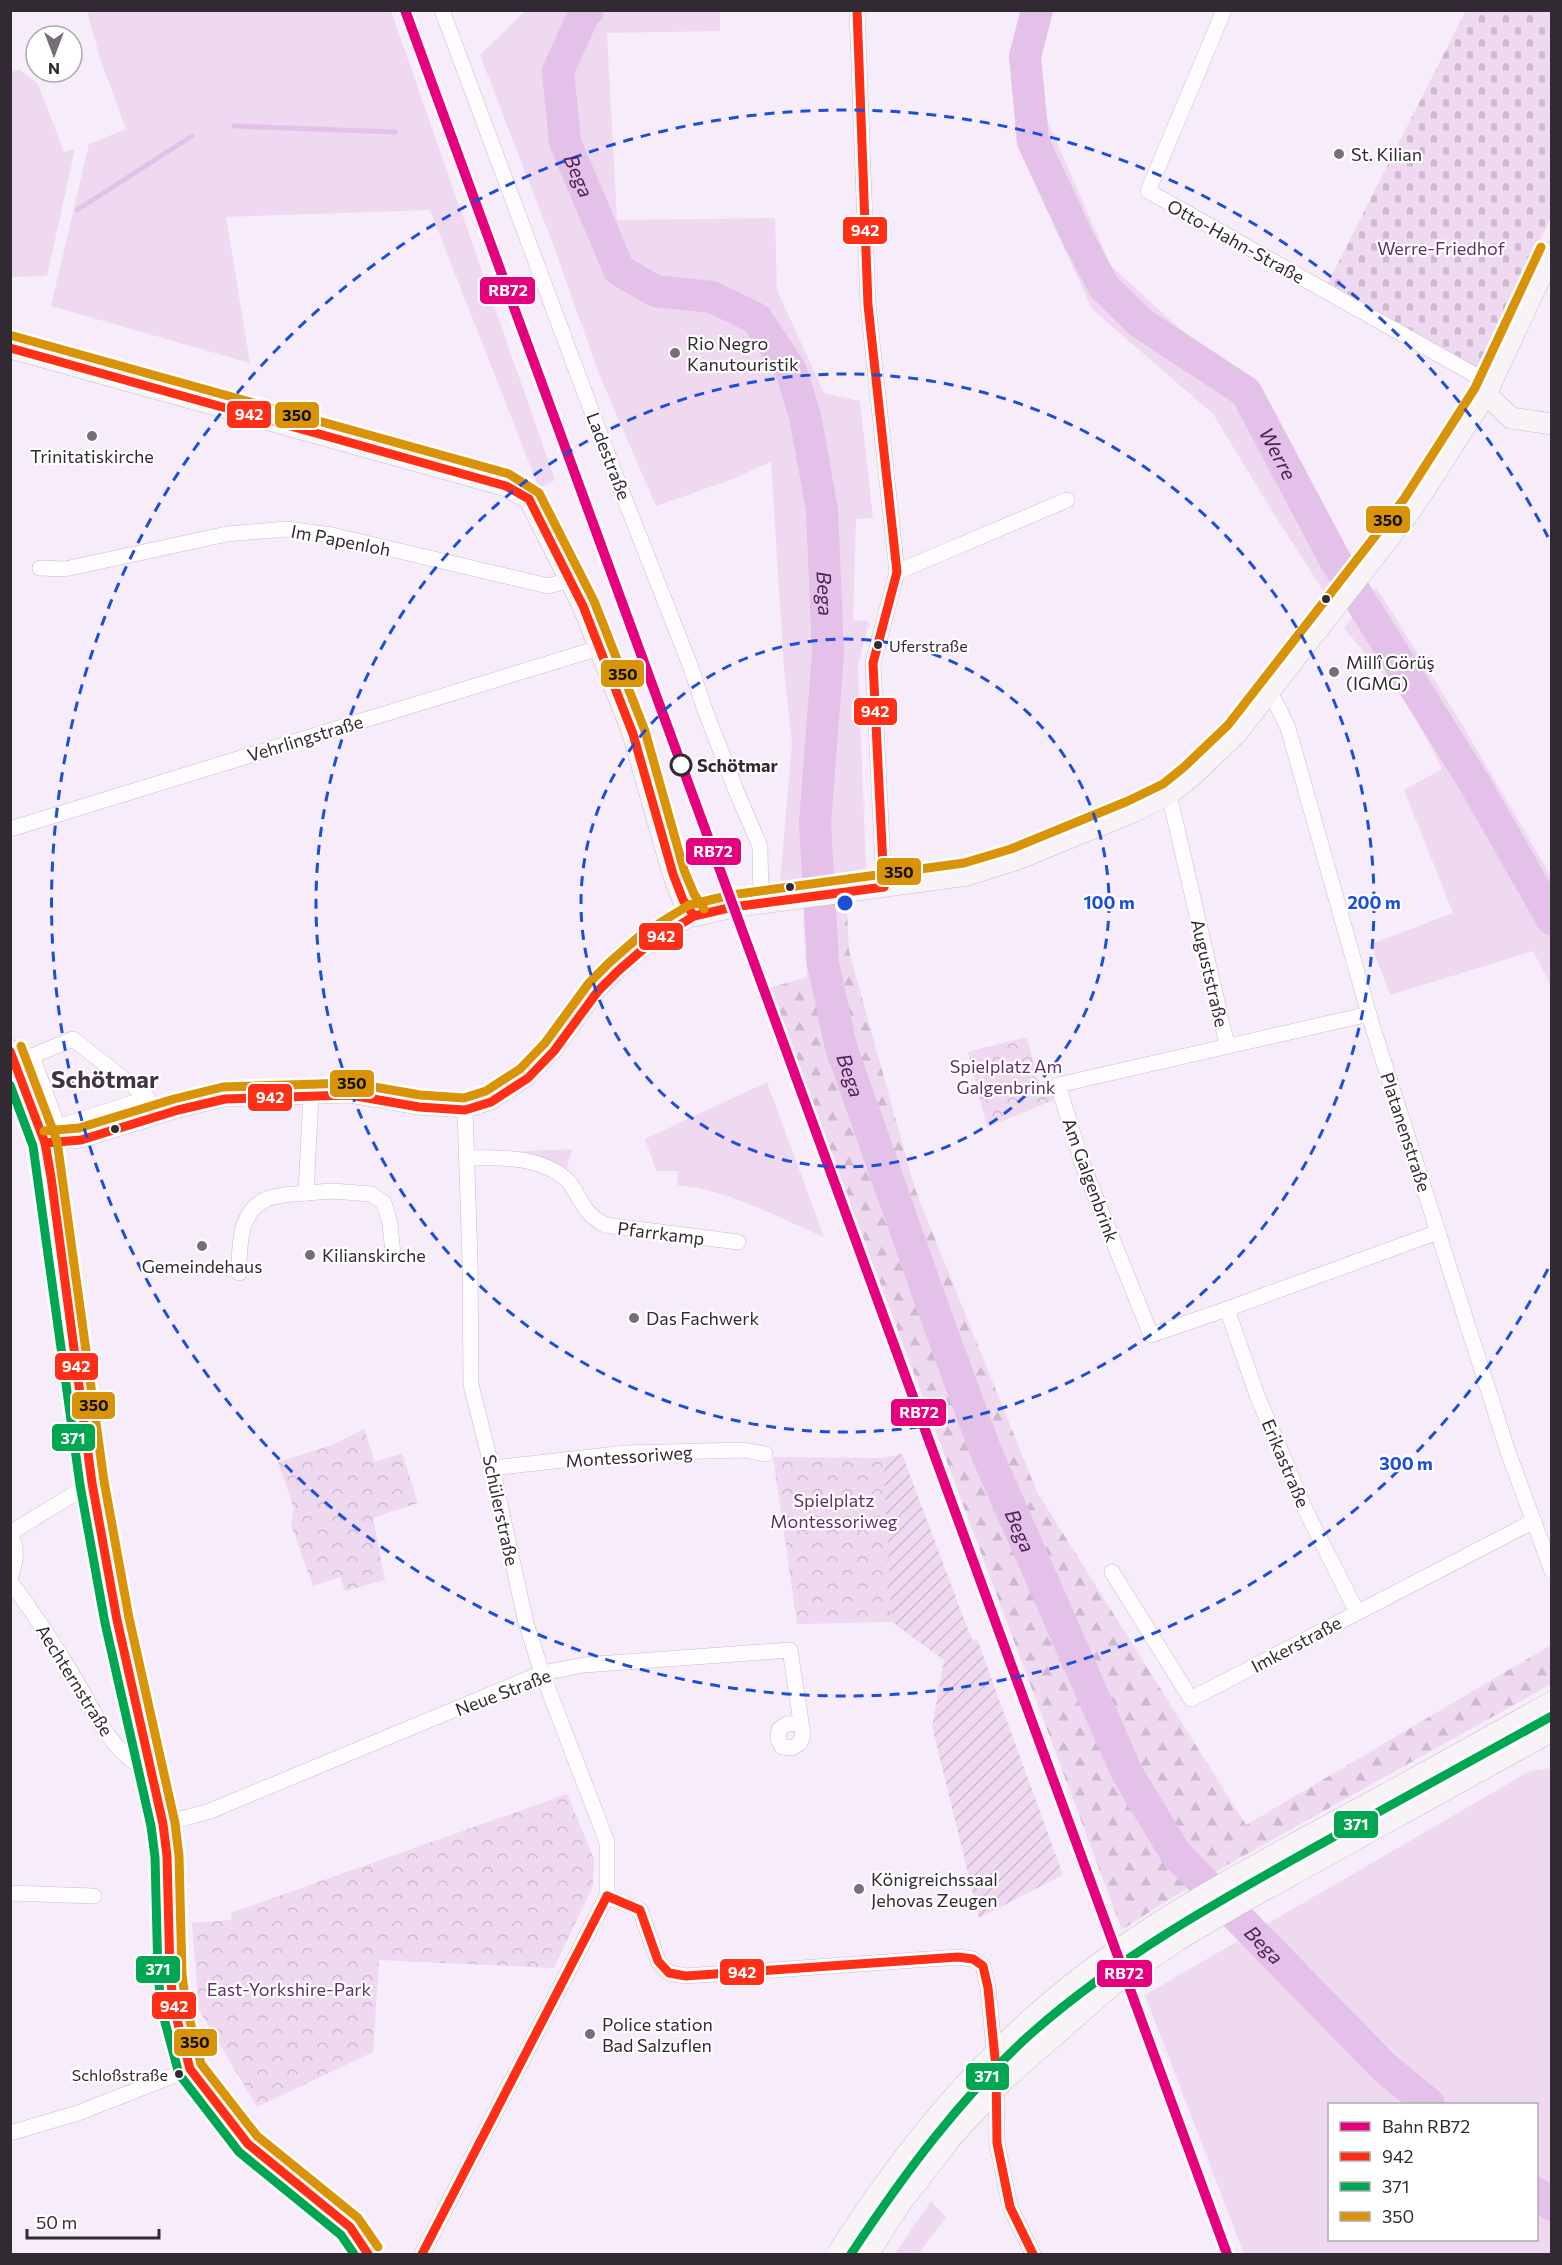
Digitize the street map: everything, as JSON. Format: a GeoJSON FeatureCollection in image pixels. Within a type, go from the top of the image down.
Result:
{"type":"FeatureCollection","features":[{"type":"Feature","properties":{"kind":"street","name":"Ladestraße"},"geometry":{"type":"LineString","coordinates":[[442,10],[618,482],[690,665],[712,729],[760,846],[761,903]]}},
{"type":"Feature","properties":{"kind":"street"},"geometry":{"type":"LineString","coordinates":[[857,10],[868,305],[897,572],[873,663],[884,886]]}},
{"type":"Feature","properties":{"kind":"street","name":"Otto-Hahn-Straße"},"geometry":{"type":"LineString","coordinates":[[1224,10],[1148,191],[1475,375],[1486,394]]}},
{"type":"Feature","properties":{"kind":"street"},"geometry":{"type":"LineString","coordinates":[[45,1143],[81,1140],[178,1110],[225,1099],[350,1095],[419,1107],[465,1110],[491,1102],[528,1078],[554,1051],[598,991],[618,971],[650,944],[694,916],[761,903],[967,875],[1015,860],[1104,825],[1169,794],[1192,776],[1237,733],[1414,506],[1486,394],[1551,252]]}},
{"type":"Feature","properties":{"kind":"street"},"geometry":{"type":"LineString","coordinates":[[10,348],[506,486],[529,499],[583,606],[633,734],[673,874],[683,900],[694,916]]}},
{"type":"Feature","properties":{"kind":"street"},"geometry":{"type":"LineString","coordinates":[[1486,394],[1511,418],[1551,424]]}},
{"type":"Feature","properties":{"kind":"street"},"geometry":{"type":"LineString","coordinates":[[897,572],[1067,500]]}},
{"type":"Feature","properties":{"kind":"street","name":"Im Papenloh"},"geometry":{"type":"LineString","coordinates":[[40,568],[65,569],[227,534],[287,529],[332,535],[548,586],[568,580]]}},
{"type":"Feature","properties":{"kind":"street","name":"Vehrlingstraße"},"geometry":{"type":"LineString","coordinates":[[10,829],[599,648]]}},
{"type":"Feature","properties":{"kind":"street","name":"Platanenstraße"},"geometry":{"type":"LineString","coordinates":[[1270,691],[1288,728],[1369,1014],[1509,1452],[1551,1571]]}},
{"type":"Feature","properties":{"kind":"street","name":"Auguststraße"},"geometry":{"type":"LineString","coordinates":[[1169,794],[1227,1045],[1369,1014]]}},
{"type":"Feature","properties":{"kind":"street"},"geometry":{"type":"LineString","coordinates":[[73,1039],[148,1098],[58,1127],[32,1056],[73,1039]]}},
{"type":"Feature","properties":{"kind":"street","name":"Am Galgenbrink"},"geometry":{"type":"LineString","coordinates":[[1227,1045],[1058,1085],[1083,1166],[1151,1335],[1227,1309]]}},
{"type":"Feature","properties":{"kind":"street"},"geometry":{"type":"LineString","coordinates":[[10,1050],[45,1143],[92,1483],[117,1620],[163,1824],[167,1856],[170,1975],[174,2008],[190,2069],[248,2144],[350,2227],[368,2254]]}},
{"type":"Feature","properties":{"kind":"street"},"geometry":{"type":"LineString","coordinates":[[306,1193],[310,1095]]}},
{"type":"Feature","properties":{"kind":"street","name":"Schülerstraße"},"geometry":{"type":"LineString","coordinates":[[422,2254],[607,1896],[607,1842],[542,1673],[526,1623],[471,1385],[471,1272],[465,1110]]}},
{"type":"Feature","properties":{"kind":"street","name":"Pfarrkamp"},"geometry":{"type":"LineString","coordinates":[[466,1158],[502,1157],[554,1172],[568,1182],[590,1214],[605,1225],[738,1242]]}},
{"type":"Feature","properties":{"kind":"street"},"geometry":{"type":"LineString","coordinates":[[239,1273],[239,1245],[243,1223],[256,1205],[272,1197],[332,1191],[371,1194],[384,1203],[390,1223],[393,1254]]}},
{"type":"Feature","properties":{"kind":"street"},"geometry":{"type":"LineString","coordinates":[[1227,1309],[1438,1232]]}},
{"type":"Feature","properties":{"kind":"street","name":"Erikastraße"},"geometry":{"type":"LineString","coordinates":[[1227,1309],[1257,1395],[1304,1507],[1356,1612]]}},
{"type":"Feature","properties":{"kind":"street","name":"Montessoriweg"},"geometry":{"type":"LineString","coordinates":[[492,1468],[626,1453],[744,1450],[765,1455]]}},
{"type":"Feature","properties":{"kind":"street"},"geometry":{"type":"LineString","coordinates":[[10,1580],[15,1563],[15,1542],[10,1534],[92,1483]]}},
{"type":"Feature","properties":{"kind":"street","name":"Imkerstraße"},"geometry":{"type":"LineString","coordinates":[[1112,1572],[1191,1699],[1534,1521]]}},
{"type":"Feature","properties":{"kind":"street","name":"Aechternstraße"},"geometry":{"type":"LineString","coordinates":[[10,1580],[71,1671],[105,1730],[126,1757],[139,1765],[150,1762]]}},
{"type":"Feature","properties":{"kind":"street","name":"Neue Straße"},"geometry":{"type":"LineString","coordinates":[[163,1824],[220,1807],[542,1673],[584,1665],[790,1650],[801,1723]]}},
{"type":"Feature","properties":{"kind":"street"},"geometry":{"type":"LineString","coordinates":[[837,2254],[901,2159],[946,2105],[998,2049],[1056,1996],[1169,1917],[1232,1879],[1551,1702]]}},
{"type":"Feature","properties":{"kind":"street"},"geometry":{"type":"LineString","coordinates":[[868,2254],[900,2204],[951,2138],[1004,2080],[1116,1982],[1178,1940],[1232,1908],[1551,1731]]}},
{"type":"Feature","properties":{"kind":"street"},"geometry":{"type":"LineString","coordinates":[[10,1893],[94,1896]]}},
{"type":"Feature","properties":{"kind":"street"},"geometry":{"type":"LineString","coordinates":[[607,1896],[640,1910],[658,1961],[669,1973],[686,1976],[958,1957],[973,1959],[983,1966],[986,1974],[998,2097],[997,2143],[1010,2207],[1033,2254]]}},
{"type":"Feature","properties":{"kind":"street"},"geometry":{"type":"LineString","coordinates":[[10,2133],[78,2113],[190,2069]]}},
{"type":"Feature","properties":{"kind":"green space"},"geometry":{"type":"Polygon","coordinates":[[[526,10],[720,11],[720,31],[607,33],[617,220],[775,218],[777,290],[824,393],[860,401],[873,518],[856,519],[853,620],[869,621],[858,665],[866,869],[780,881],[792,745],[784,668],[771,462],[730,480],[656,506],[599,374],[553,244],[480,55],[526,10]]]}},
{"type":"Feature","properties":{"kind":"green space","name":"Werre-Friedhof"},"geometry":{"type":"Polygon","coordinates":[[[1466,10],[1552,11],[1551,218],[1477,367],[1328,283],[1466,10]]]}},
{"type":"Feature","properties":{"kind":"green space"},"geometry":{"type":"Polygon","coordinates":[[[90,11],[391,11],[555,480],[539,488],[430,210],[226,217],[250,363],[51,306],[89,144],[126,129],[101,61],[88,15],[90,11]]]}},
{"type":"Feature","properties":{"kind":"green space"},"geometry":{"type":"Polygon","coordinates":[[[1026,11],[1051,11],[1038,65],[1042,108],[1111,266],[1250,392],[1310,497],[1350,557],[1324,592],[1213,414],[1092,309],[1017,145],[1012,81],[1026,11]]]}},
{"type":"Feature","properties":{"kind":"green space"},"geometry":{"type":"Polygon","coordinates":[[[20,70],[24,73],[24,84],[38,84],[64,152],[75,149],[47,276],[11,277],[10,72],[20,70]]]}},
{"type":"Feature","properties":{"kind":"green space"},"geometry":{"type":"Polygon","coordinates":[[[1376,587],[1460,721],[1551,876],[1551,986],[1533,951],[1390,995],[1371,944],[1453,913],[1404,790],[1442,769],[1409,705],[1344,628],[1376,587]]]}},
{"type":"Feature","properties":{"kind":"green space"},"geometry":{"type":"Polygon","coordinates":[[[847,911],[849,951],[915,1189],[1037,1492],[1246,1825],[1551,1645],[1551,1684],[1227,1865],[1122,1930],[770,988],[807,977],[803,917],[847,911]]]}},
{"type":"Feature","properties":{"kind":"green space","name":"Spielplatz Am Galgenbrink"},"geometry":{"type":"Polygon","coordinates":[[[1027,1037],[1039,1084],[1052,1087],[1054,1100],[987,1127],[968,1052],[1027,1037]]]}},
{"type":"Feature","properties":{"kind":"green space"},"geometry":{"type":"Polygon","coordinates":[[[767,1082],[824,1237],[734,1198],[677,1185],[678,1171],[656,1171],[645,1139],[767,1082]]]}},
{"type":"Feature","properties":{"kind":"green space"},"geometry":{"type":"Polygon","coordinates":[[[572,1149],[566,1171],[509,1152],[572,1149]]]}},
{"type":"Feature","properties":{"kind":"green space"},"geometry":{"type":"Polygon","coordinates":[[[364,1429],[375,1462],[402,1453],[418,1503],[373,1518],[385,1580],[345,1591],[340,1577],[313,1586],[291,1525],[294,1509],[278,1462],[332,1445],[364,1429]]]}},
{"type":"Feature","properties":{"kind":"green space"},"geometry":{"type":"Polygon","coordinates":[[[902,1454],[972,1640],[977,1639],[1063,1875],[979,1918],[932,1726],[944,1660],[892,1622],[883,1458],[902,1454]]]}},
{"type":"Feature","properties":{"kind":"green space","name":"Spielplatz Montessoriweg"},"geometry":{"type":"Polygon","coordinates":[[[773,1457],[883,1458],[892,1622],[797,1624],[773,1457]]]}},
{"type":"Feature","properties":{"kind":"green space"},"geometry":{"type":"Polygon","coordinates":[[[1551,1768],[1551,2254],[1244,2254],[1145,1995],[1530,1771],[1551,1768]]]}},
{"type":"Feature","properties":{"kind":"green space","name":"East-Yorkshire-Park"},"geometry":{"type":"Polygon","coordinates":[[[567,1794],[594,1859],[593,1886],[554,1968],[379,1960],[373,2052],[257,2107],[199,2010],[192,1923],[231,1920],[231,1913],[567,1794]]]}},
{"type":"Feature","properties":{"kind":"green space"},"geometry":{"type":"Polygon","coordinates":[[[931,2201],[946,2217],[918,2254],[895,2254],[931,2201]]]}},
{"type":"Feature","properties":{"kind":"waterway","name":"Bega"},"geometry":{"type":"LineString","coordinates":[[588,10],[583,16],[558,71],[565,142],[619,270],[655,291],[712,297],[757,319],[791,371],[805,416],[822,510],[828,653],[815,823],[823,963],[841,1047],[986,1452],[1127,1773],[1176,1854],[1385,2068],[1428,2103]]}},
{"type":"Feature","properties":{"kind":"waterway","name":"Werre"},"geometry":{"type":"LineString","coordinates":[[1037,10],[1025,56],[1033,141],[1078,238],[1104,287],[1141,323],[1246,392],[1334,558],[1475,784],[1552,919]]}},
{"type":"Feature","properties":{"kind":"waterway"},"geometry":{"type":"LineString","coordinates":[[234,126],[395,132]]}},
{"type":"Feature","properties":{"kind":"waterway"},"geometry":{"type":"LineString","coordinates":[[77,210],[192,136]]}},
{"type":"Feature","properties":{"kind":"waterway","name":"Bega"},"geometry":{"type":"LineString","coordinates":[[1538,2194],[1552,2205]]}},
{"type":"Feature","properties":{"kind":"rail line","name":"RB72"},"geometry":{"type":"LineString","coordinates":[[405,10],[1227,2254]]}},
{"type":"Feature","properties":{"kind":"transit line","name":"942"},"geometry":{"type":"LineString","coordinates":[[857,10],[868,305],[897,572],[873,663],[884,887]]}},
{"type":"Feature","properties":{"kind":"transit line","name":"350"},"geometry":{"type":"LineString","coordinates":[[44,1131],[79,1128],[174,1099],[223,1087],[351,1083],[420,1095],[464,1098],[486,1091],[520,1069],[545,1043],[589,983],[610,962],[642,934],[689,905],[731,895],[964,863],[1011,849],[1128,801],[1163,784],[1228,725],[1404,499],[1475,388],[1541,247]]}},
{"type":"Feature","properties":{"kind":"transit line","name":"350"},"geometry":{"type":"LineString","coordinates":[[13,336],[509,474],[539,493],[594,601],[645,731],[684,870],[694,894],[704,909]]}},
{"type":"Feature","properties":{"kind":"transit line","name":"942"},"geometry":{"type":"LineString","coordinates":[[10,348],[506,486],[529,499],[583,606],[633,734],[673,874],[683,900],[694,916]]}},
{"type":"Feature","properties":{"kind":"transit line","name":"942"},"geometry":{"type":"LineString","coordinates":[[45,1143],[81,1140],[178,1110],[225,1099],[350,1095],[419,1107],[465,1110],[491,1102],[528,1078],[554,1051],[598,991],[618,971],[649,944],[694,916],[733,907],[884,887]]}},
{"type":"Feature","properties":{"kind":"transit line","name":"350"},"geometry":{"type":"LineString","coordinates":[[21,1046],[57,1141],[104,1481],[129,1618],[175,1823],[179,1856],[182,1974],[186,2006],[201,2064],[257,2136],[358,2218],[378,2247]]}},
{"type":"Feature","properties":{"kind":"transit line","name":"942"},"geometry":{"type":"LineString","coordinates":[[10,1051],[45,1143],[92,1483],[117,1620],[163,1824],[167,1856],[170,1975],[174,2008],[190,2069],[248,2144],[350,2227],[368,2254]]}},
{"type":"Feature","properties":{"kind":"transit line","name":"371"},"geometry":{"type":"LineString","coordinates":[[10,1085],[33,1146],[80,1485],[105,1623],[151,1826],[155,1857],[158,1976],[162,2011],[179,2074],[239,2152],[341,2235],[354,2254]]}},
{"type":"Feature","properties":{"kind":"transit line","name":"371"},"geometry":{"type":"LineString","coordinates":[[851,2254],[913,2165],[958,2109],[1008,2056],[1068,2003],[1138,1952],[1212,1906],[1552,1716]]}},
{"type":"Feature","properties":{"kind":"transit line","name":"942"},"geometry":{"type":"LineString","coordinates":[[607,1896],[640,1910],[658,1961],[669,1973],[686,1976],[958,1957],[973,1959],[983,1966],[988,1988],[996,2068],[997,2143],[1010,2207],[1033,2254]]}},
{"type":"Feature","properties":{"kind":"transit line","name":"942"},"geometry":{"type":"LineString","coordinates":[[422,2254],[607,1896]]}},
{"type":"Feature","properties":{"kind":"place","name":"St. Kilian"},"geometry":{"type":"Point","coordinates":[1339,154]}},
{"type":"Feature","properties":{"kind":"place","name":"Rio Negro Kanutouristik"},"geometry":{"type":"Point","coordinates":[675,353]}},
{"type":"Feature","properties":{"kind":"place","name":"Trinitatiskirche"},"geometry":{"type":"Point","coordinates":[92,436]}},
{"type":"Feature","properties":{"kind":"place","name":"Uferstraße"},"geometry":{"type":"Point","coordinates":[878,645]}},
{"type":"Feature","properties":{"kind":"place","name":"Millî Görüş (IGMG)"},"geometry":{"type":"Point","coordinates":[1334,672]}},
{"type":"Feature","properties":{"kind":"place","name":"Schötmar"},"geometry":{"type":"Point","coordinates":[681,765]}},
{"type":"Feature","properties":{"kind":"place","name":"Gemeindehaus"},"geometry":{"type":"Point","coordinates":[202,1246]}},
{"type":"Feature","properties":{"kind":"place","name":"Kilianskirche"},"geometry":{"type":"Point","coordinates":[310,1255]}},
{"type":"Feature","properties":{"kind":"place","name":"Das Fachwerk"},"geometry":{"type":"Point","coordinates":[634,1318]}},
{"type":"Feature","properties":{"kind":"place","name":"Königreichssaal Jehovas Zeugen"},"geometry":{"type":"Point","coordinates":[859,1889]}},
{"type":"Feature","properties":{"kind":"place","name":"Police station Bad Salzuflen"},"geometry":{"type":"Point","coordinates":[590,2034]}},
{"type":"Feature","properties":{"kind":"place","name":"Schloßstraße"},"geometry":{"type":"Point","coordinates":[179,2074]}},
{"type":"Feature","properties":{"kind":"district","name":"Schötmar"},"geometry":{"type":"Point","coordinates":[105,1078]}}]}
